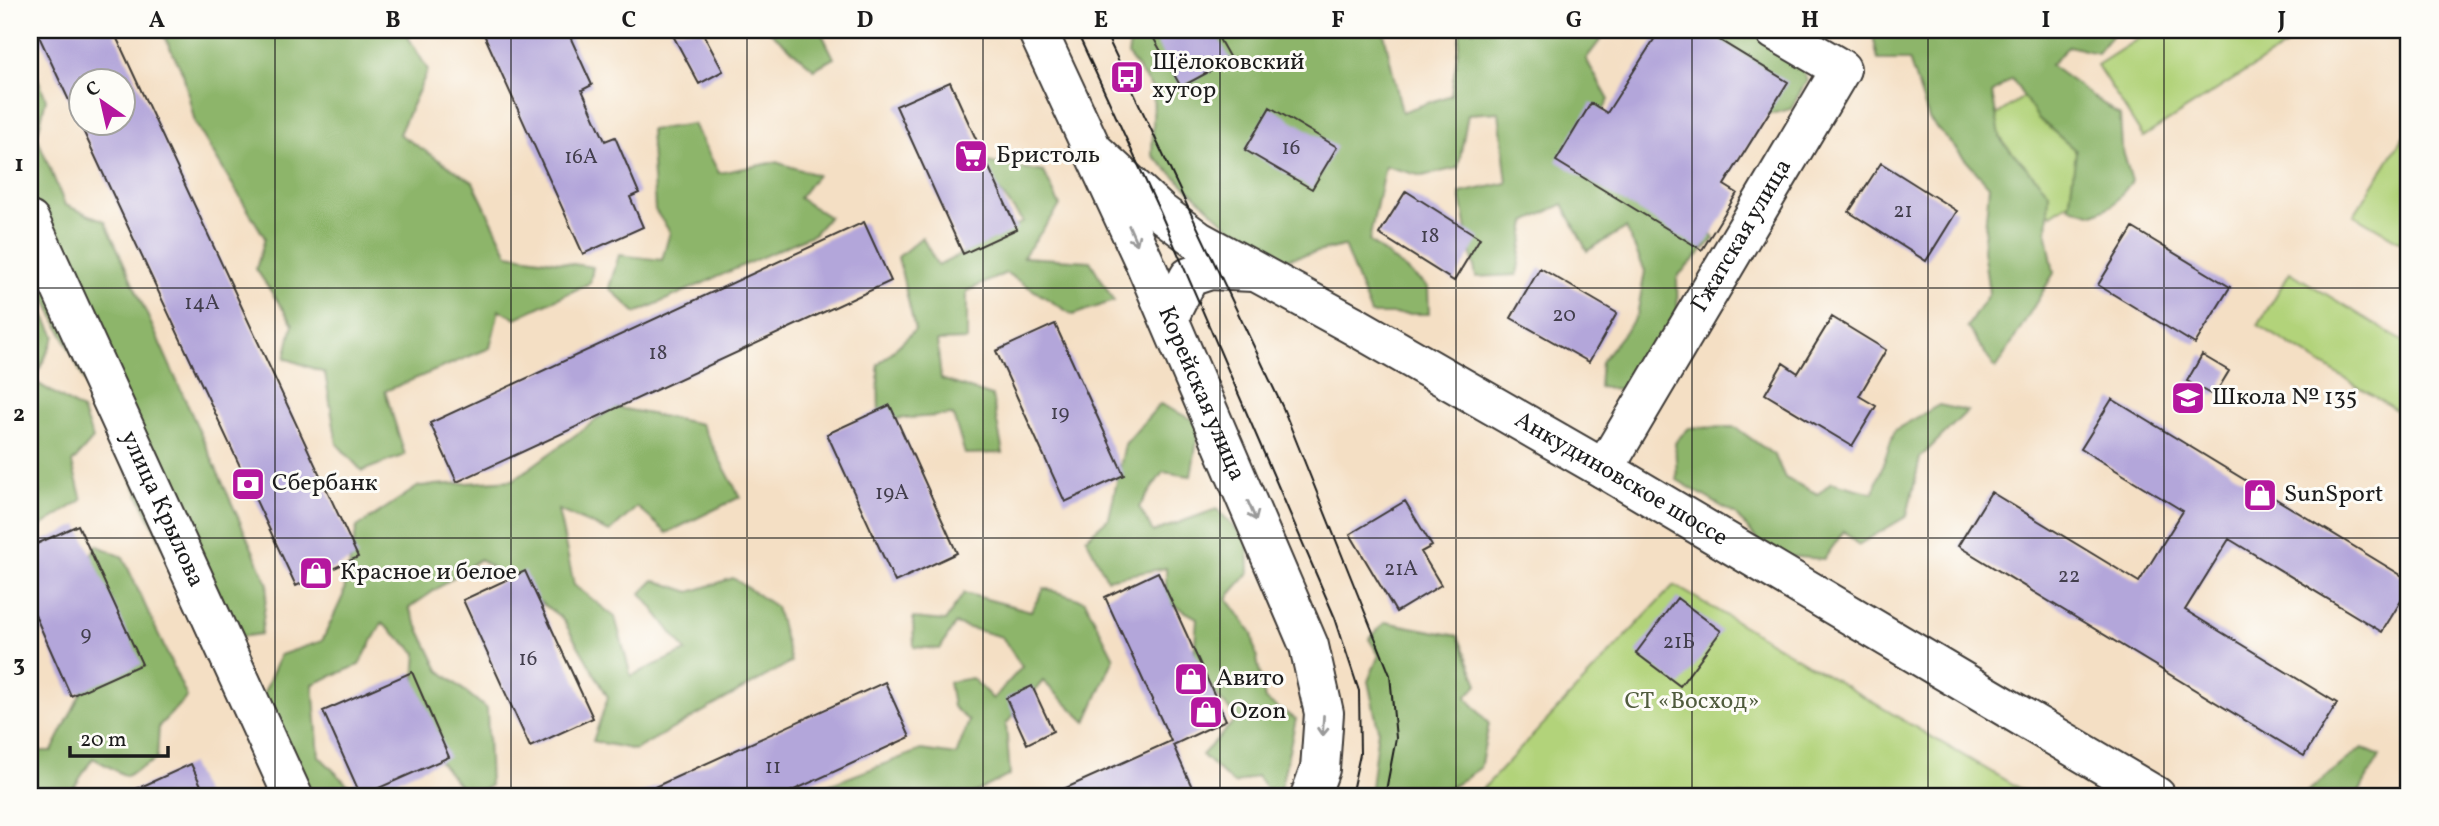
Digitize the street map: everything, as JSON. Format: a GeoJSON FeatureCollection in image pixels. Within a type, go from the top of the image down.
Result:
{"type":"FeatureCollection","features":[{"type":"Feature","properties":{"kind":"street","name":"Корейская улица"},"geometry":{"type":"LineString","coordinates":[[1037,30],[1169,317],[1309,646],[1324,713],[1315,782]]}},
{"type":"Feature","properties":{"kind":"street","name":"Гжатская улица"},"geometry":{"type":"LineString","coordinates":[[1604,469],[1841,69],[1774,30]]}},
{"type":"Feature","properties":{"kind":"street","name":"Анкудиновское шоссе"},"geometry":{"type":"LineString","coordinates":[[1094,151],[1160,212],[1199,241],[1604,469],[2156,796]]}},
{"type":"Feature","properties":{"kind":"street","name":"улица Крылова"},"geometry":{"type":"LineString","coordinates":[[30,221],[293,796]]}},
{"type":"Feature","properties":{"kind":"street"},"geometry":{"type":"LineString","coordinates":[[1169,317],[1189,277],[1210,270],[1255,272]]}},
{"type":"Feature","properties":{"kind":"green space"},"geometry":{"type":"Polygon","coordinates":[[[161,30],[404,30],[428,70],[399,134],[473,182],[508,254],[593,267],[590,283],[516,318],[499,310],[490,348],[385,391],[405,455],[362,471],[337,444],[325,373],[285,358],[293,324],[256,269],[265,238],[195,123],[183,73],[161,30]]]}},
{"type":"Feature","properties":{"kind":"green space"},"geometry":{"type":"Polygon","coordinates":[[[768,30],[820,30],[834,58],[814,69],[768,30]]]}},
{"type":"Feature","properties":{"kind":"green space"},"geometry":{"type":"Polygon","coordinates":[[[1130,30],[1369,30],[1384,33],[1402,112],[1451,95],[1461,30],[1608,30],[1586,59],[1609,100],[1582,146],[1675,184],[1714,239],[1677,277],[1678,327],[1631,390],[1599,387],[1601,362],[1637,316],[1645,271],[1626,228],[1587,251],[1563,204],[1526,222],[1517,275],[1476,277],[1460,193],[1507,183],[1499,112],[1468,114],[1458,168],[1422,176],[1385,166],[1369,241],[1428,287],[1429,314],[1371,314],[1344,246],[1268,263],[1152,155],[1154,91],[1128,55],[1132,33],[1130,30]]]}},
{"type":"Feature","properties":{"kind":"green space"},"geometry":{"type":"Polygon","coordinates":[[[1662,30],[1787,30],[1807,80],[1791,109],[1743,121],[1662,58],[1662,30]]]}},
{"type":"Feature","properties":{"kind":"green space"},"geometry":{"type":"Polygon","coordinates":[[[1872,30],[2116,30],[2097,53],[2069,46],[2050,65],[2120,116],[2122,148],[2132,181],[2113,205],[2094,214],[2069,207],[2076,151],[2038,118],[2012,79],[1992,93],[2001,140],[2049,192],[2047,235],[2054,273],[1996,369],[1967,327],[1989,293],[1983,250],[1989,186],[1929,119],[1909,60],[1878,60],[1872,30]]]}},
{"type":"Feature","properties":{"kind":"green space"},"geometry":{"type":"Polygon","coordinates":[[[2152,30],[2300,30],[2303,35],[2143,137],[2097,65],[2152,30]]]}},
{"type":"Feature","properties":{"kind":"green space"},"geometry":{"type":"Polygon","coordinates":[[[30,58],[46,99],[37,137],[65,205],[105,221],[268,584],[261,634],[208,641],[30,266],[30,58]]]}},
{"type":"Feature","properties":{"kind":"green space"},"geometry":{"type":"Polygon","coordinates":[[[2049,80],[2111,175],[2051,215],[1989,120],[2049,80]]]}},
{"type":"Feature","properties":{"kind":"green space"},"geometry":{"type":"Polygon","coordinates":[[[693,124],[719,173],[776,162],[817,175],[799,198],[829,217],[814,234],[636,313],[609,288],[619,255],[662,260],[670,232],[655,210],[650,130],[693,124]]]}},
{"type":"Feature","properties":{"kind":"green space"},"geometry":{"type":"Polygon","coordinates":[[[2409,128],[2409,247],[2354,215],[2409,128]]]}},
{"type":"Feature","properties":{"kind":"green space"},"geometry":{"type":"Polygon","coordinates":[[[976,160],[1044,172],[1060,206],[1023,257],[1090,261],[1114,301],[1073,315],[1006,273],[967,291],[967,340],[937,341],[941,379],[992,396],[1003,453],[965,454],[953,415],[879,420],[878,365],[915,330],[898,257],[922,237],[938,266],[1023,222],[976,160]]]}},
{"type":"Feature","properties":{"kind":"green space"},"geometry":{"type":"Polygon","coordinates":[[[2290,272],[2409,345],[2409,418],[2258,325],[2290,272]]]}},
{"type":"Feature","properties":{"kind":"green space"},"geometry":{"type":"Polygon","coordinates":[[[30,288],[55,336],[34,381],[82,410],[93,439],[72,463],[82,500],[30,533],[30,499],[40,493],[30,481],[30,288]]]}},
{"type":"Feature","properties":{"kind":"green space"},"geometry":{"type":"Polygon","coordinates":[[[1160,404],[1200,423],[1191,476],[1163,472],[1139,507],[1153,532],[1217,509],[1248,542],[1249,573],[1227,598],[1252,633],[1265,700],[1296,719],[1279,796],[1271,796],[1257,776],[1234,784],[1202,755],[1237,718],[1193,670],[1197,618],[1166,601],[1166,568],[1107,579],[1086,538],[1109,518],[1125,444],[1160,404]]]}},
{"type":"Feature","properties":{"kind":"green space"},"geometry":{"type":"Polygon","coordinates":[[[1939,405],[1967,411],[1920,458],[1907,516],[1858,545],[1844,531],[1824,559],[1770,555],[1736,515],[1677,480],[1675,442],[1689,428],[1735,427],[1775,456],[1785,478],[1818,494],[1831,482],[1873,493],[1895,430],[1939,405]]]}},
{"type":"Feature","properties":{"kind":"green space"},"geometry":{"type":"Polygon","coordinates":[[[614,407],[701,424],[740,497],[667,533],[637,507],[610,532],[558,510],[574,585],[615,617],[631,676],[686,651],[641,593],[654,580],[690,592],[733,578],[776,607],[791,662],[635,750],[593,741],[608,697],[562,618],[480,559],[409,608],[439,670],[487,709],[490,786],[468,796],[411,727],[417,653],[382,623],[359,665],[313,684],[319,756],[359,796],[294,796],[305,773],[246,735],[280,655],[322,641],[343,596],[357,527],[419,486],[513,480],[614,407]]]}},
{"type":"Feature","properties":{"kind":"green space"},"geometry":{"type":"Polygon","coordinates":[[[96,545],[123,557],[187,697],[159,726],[157,759],[126,776],[93,758],[69,795],[30,796],[30,751],[52,751],[82,691],[88,563],[96,545]]]}},
{"type":"Feature","properties":{"kind":"green space","name":"СТ «Восход»"},"geometry":{"type":"Polygon","coordinates":[[[1674,585],[2032,796],[1476,796],[1674,585]]]}},
{"type":"Feature","properties":{"kind":"green space"},"geometry":{"type":"Polygon","coordinates":[[[1044,588],[1085,601],[1114,658],[1086,722],[1043,681],[1006,724],[1010,775],[968,796],[820,796],[818,789],[921,750],[956,755],[969,721],[953,707],[949,682],[972,678],[993,699],[1022,667],[1002,637],[955,624],[940,649],[914,647],[913,618],[945,621],[964,593],[1031,611],[1044,588]]]}},
{"type":"Feature","properties":{"kind":"green space"},"geometry":{"type":"Polygon","coordinates":[[[1385,622],[1458,636],[1478,684],[1466,697],[1489,724],[1480,768],[1438,796],[1370,796],[1378,729],[1368,681],[1379,655],[1369,639],[1385,622]]]}},
{"type":"Feature","properties":{"kind":"green space"},"geometry":{"type":"Polygon","coordinates":[[[2362,748],[2380,756],[2357,796],[2302,796],[2362,748]]]}},
{"type":"Feature","properties":{"kind":"building"},"geometry":{"type":"Polygon","coordinates":[[[36,30],[113,30],[130,66],[66,66],[66,94],[36,30]]]}},
{"type":"Feature","properties":{"kind":"building"},"geometry":{"type":"Polygon","coordinates":[[[482,30],[567,30],[592,85],[582,90],[605,141],[615,137],[639,193],[630,197],[643,227],[583,254],[482,30]]]}},
{"type":"Feature","properties":{"kind":"building"},"geometry":{"type":"Polygon","coordinates":[[[670,30],[701,30],[723,71],[699,84],[670,30]]]}},
{"type":"Feature","properties":{"kind":"building"},"geometry":{"type":"Polygon","coordinates":[[[1149,30],[1214,30],[1231,60],[1181,87],[1149,30]]]}},
{"type":"Feature","properties":{"kind":"building"},"geometry":{"type":"Polygon","coordinates":[[[1660,30],[1703,30],[1788,82],[1724,185],[1737,193],[1702,250],[1556,161],[1591,103],[1607,113],[1660,30]]]}},
{"type":"Feature","properties":{"kind":"building"},"geometry":{"type":"Polygon","coordinates":[[[136,79],[358,557],[296,586],[86,136],[136,136],[136,79]]]}},
{"type":"Feature","properties":{"kind":"building"},"geometry":{"type":"Polygon","coordinates":[[[950,82],[1017,229],[963,254],[896,106],[950,82]]]}},
{"type":"Feature","properties":{"kind":"building"},"geometry":{"type":"Polygon","coordinates":[[[1270,107],[1337,147],[1312,189],[1245,150],[1270,107]]]}},
{"type":"Feature","properties":{"kind":"building"},"geometry":{"type":"Polygon","coordinates":[[[1881,163],[1957,211],[1926,261],[1849,212],[1881,163]]]}},
{"type":"Feature","properties":{"kind":"building"},"geometry":{"type":"Polygon","coordinates":[[[1406,191],[1480,238],[1454,281],[1379,234],[1406,191]]]}},
{"type":"Feature","properties":{"kind":"building"},"geometry":{"type":"Polygon","coordinates":[[[864,222],[891,281],[457,482],[430,423],[864,222]]]}},
{"type":"Feature","properties":{"kind":"building"},"geometry":{"type":"Polygon","coordinates":[[[2133,228],[2230,287],[2195,344],[2098,285],[2133,228]]]}},
{"type":"Feature","properties":{"kind":"building"},"geometry":{"type":"Polygon","coordinates":[[[1540,268],[1617,313],[1589,362],[1511,318],[1540,268]]]}},
{"type":"Feature","properties":{"kind":"building"},"geometry":{"type":"Polygon","coordinates":[[[1832,317],[1886,350],[1859,396],[1876,406],[1852,446],[1765,394],[1783,363],[1798,373],[1832,317]]]}},
{"type":"Feature","properties":{"kind":"building"},"geometry":{"type":"Polygon","coordinates":[[[1055,324],[1124,475],[1065,502],[996,351],[1055,324]]]}},
{"type":"Feature","properties":{"kind":"building"},"geometry":{"type":"Polygon","coordinates":[[[2202,355],[2229,371],[2214,396],[2187,381],[2202,355]]]}},
{"type":"Feature","properties":{"kind":"building"},"geometry":{"type":"Polygon","coordinates":[[[2112,399],[2409,580],[2409,588],[2382,632],[2229,539],[2185,610],[2337,703],[2304,756],[1958,546],[1991,492],[2139,582],[2183,511],[2081,449],[2112,399]]]}},
{"type":"Feature","properties":{"kind":"building"},"geometry":{"type":"Polygon","coordinates":[[[890,405],[957,553],[895,582],[827,434],[890,405]]]}},
{"type":"Feature","properties":{"kind":"building"},"geometry":{"type":"Polygon","coordinates":[[[1405,501],[1432,546],[1421,552],[1441,585],[1396,612],[1350,534],[1405,501]]]}},
{"type":"Feature","properties":{"kind":"building"},"geometry":{"type":"Polygon","coordinates":[[[78,525],[142,664],[71,696],[30,604],[30,547],[78,525]]]}},
{"type":"Feature","properties":{"kind":"building"},"geometry":{"type":"Polygon","coordinates":[[[525,571],[593,718],[530,747],[463,600],[525,571]]]}},
{"type":"Feature","properties":{"kind":"building"},"geometry":{"type":"Polygon","coordinates":[[[1158,572],[1226,720],[1173,745],[1196,796],[1048,796],[1171,741],[1105,597],[1158,572]]]}},
{"type":"Feature","properties":{"kind":"building"},"geometry":{"type":"Polygon","coordinates":[[[1677,598],[1721,631],[1680,686],[1636,653],[1677,598]]]}},
{"type":"Feature","properties":{"kind":"building"},"geometry":{"type":"Polygon","coordinates":[[[412,672],[449,757],[361,796],[323,711],[412,672]]]}},
{"type":"Feature","properties":{"kind":"building"},"geometry":{"type":"Polygon","coordinates":[[[885,682],[910,737],[781,796],[635,796],[885,682]]]}},
{"type":"Feature","properties":{"kind":"building"},"geometry":{"type":"Polygon","coordinates":[[[1032,686],[1053,731],[1027,744],[1006,698],[1032,686]]]}},
{"type":"Feature","properties":{"kind":"building"},"geometry":{"type":"Polygon","coordinates":[[[191,764],[206,796],[121,796],[191,764]]]}},
{"type":"Feature","properties":{"kind":"tram line"},"geometry":{"type":"LineString","coordinates":[[1076,30],[1160,212],[1335,618],[1359,691],[1360,754],[1351,796]]}},
{"type":"Feature","properties":{"kind":"tram line"},"geometry":{"type":"LineString","coordinates":[[1104,30],[1283,408],[1390,675],[1396,738],[1385,796]]}},
{"type":"Feature","properties":{"kind":"place","name":"Щёлоковский хутор"},"geometry":{"type":"Point","coordinates":[1127,77]}},
{"type":"Feature","properties":{"kind":"place","name":"Бристоль"},"geometry":{"type":"Point","coordinates":[971,156]}},
{"type":"Feature","properties":{"kind":"place","name":"Школа № 135"},"geometry":{"type":"Point","coordinates":[2188,398]}},
{"type":"Feature","properties":{"kind":"place","name":"Сбербанк"},"geometry":{"type":"Point","coordinates":[248,484]}},
{"type":"Feature","properties":{"kind":"place","name":"SunSport"},"geometry":{"type":"Point","coordinates":[2260,495]}},
{"type":"Feature","properties":{"kind":"place","name":"Красное и белое"},"geometry":{"type":"Point","coordinates":[316,573]}},
{"type":"Feature","properties":{"kind":"place","name":"Авито"},"geometry":{"type":"Point","coordinates":[1191,679]}},
{"type":"Feature","properties":{"kind":"place","name":"Ozon"},"geometry":{"type":"Point","coordinates":[1206,712]}}]}
